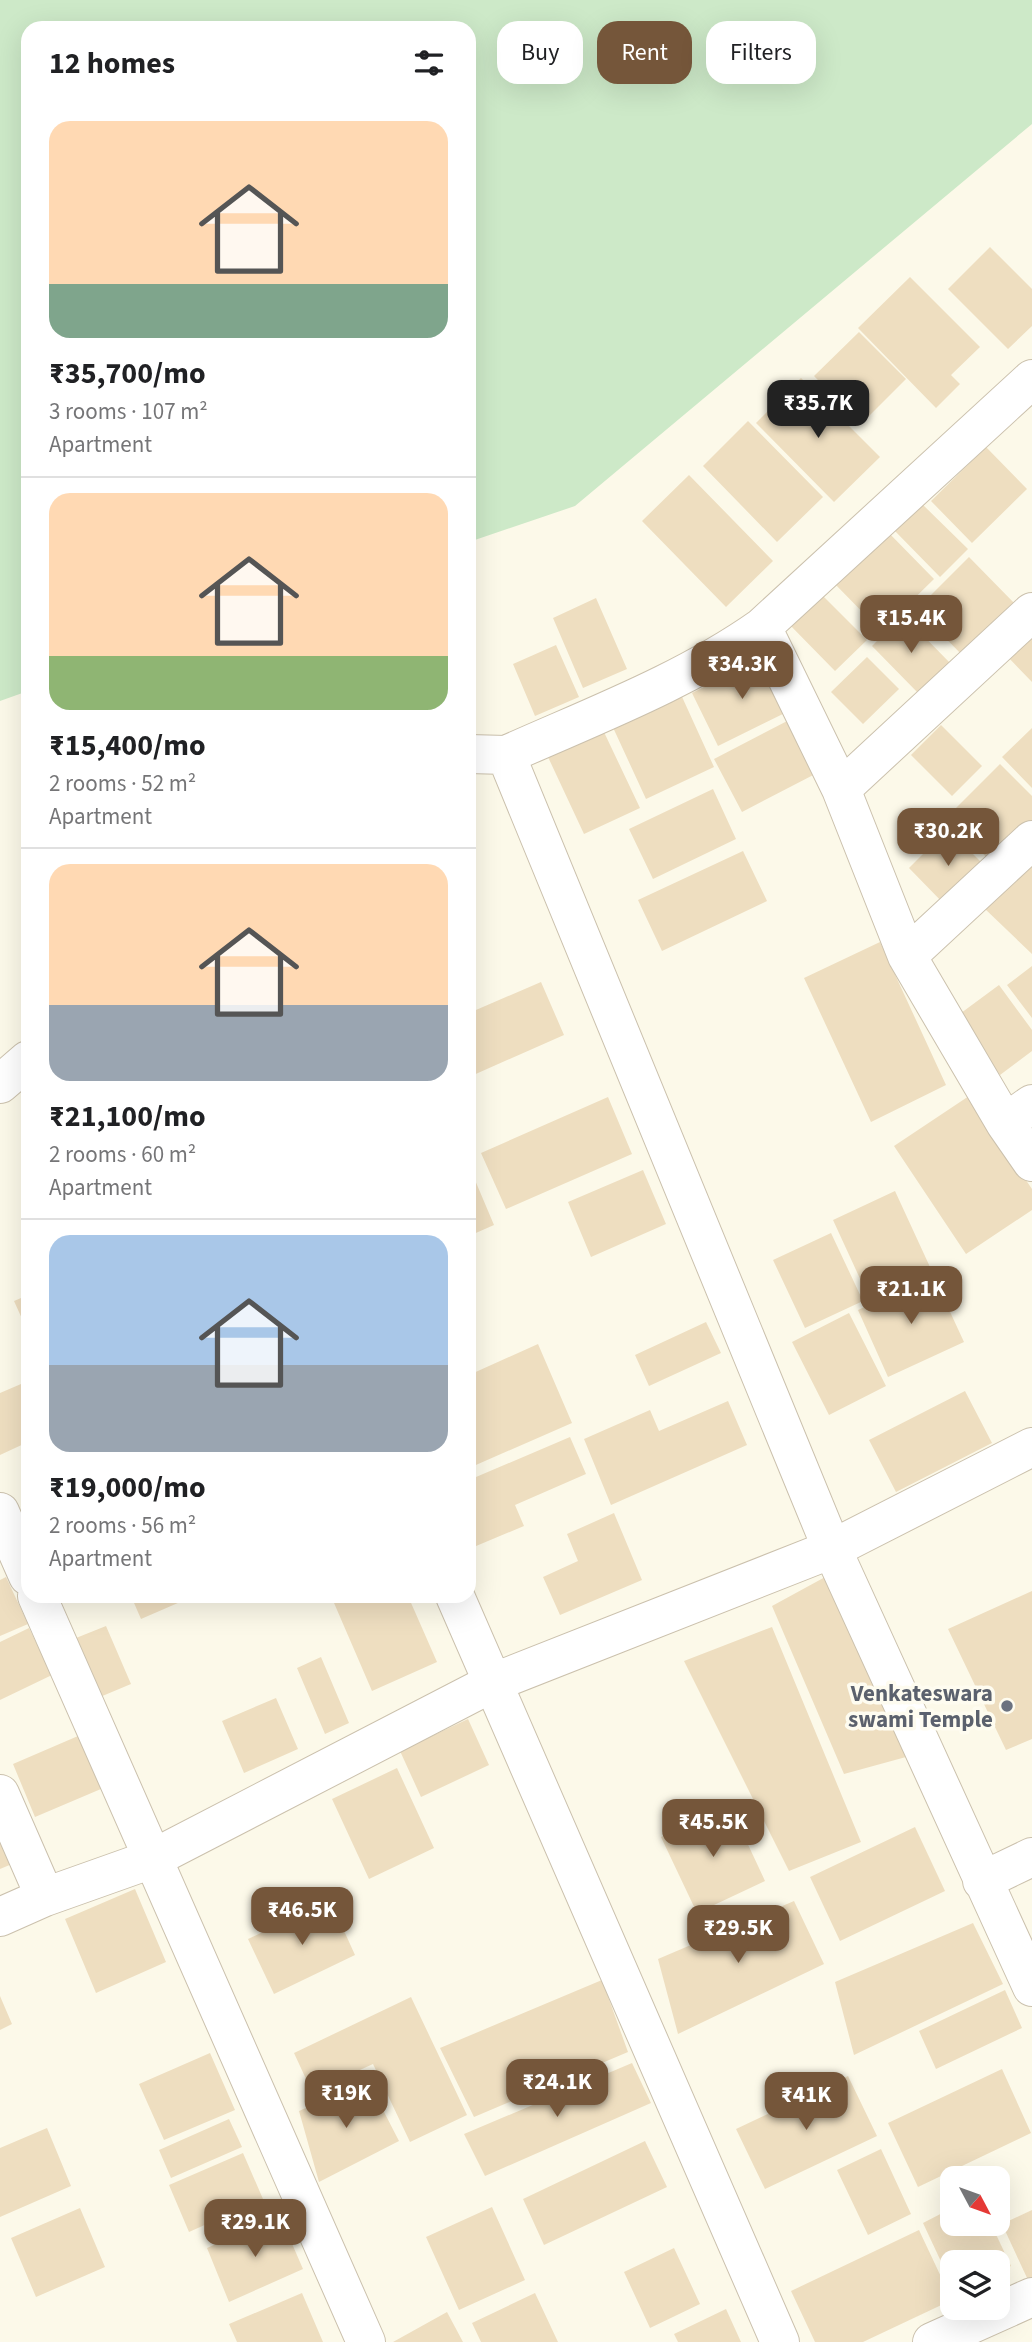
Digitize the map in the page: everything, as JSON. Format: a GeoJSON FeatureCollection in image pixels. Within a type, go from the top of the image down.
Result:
{"type":"FeatureCollection","features":[{"type":"Feature","properties":{"kind":"street"},"geometry":{"type":"LineString","coordinates":[[476,754],[506,755],[683,676],[729,651],[762,627],[1032,379]]}},
{"type":"Feature","properties":{"kind":"street"},"geometry":{"type":"LineString","coordinates":[[841,789],[1032,612]]}},
{"type":"Feature","properties":{"kind":"street"},"geometry":{"type":"LineString","coordinates":[[762,627],[841,789],[907,956],[1018,1113],[1032,1163]]}},
{"type":"Feature","properties":{"kind":"street"},"geometry":{"type":"LineString","coordinates":[[506,755],[832,1549],[1032,1987]]}},
{"type":"Feature","properties":{"kind":"street"},"geometry":{"type":"LineString","coordinates":[[907,956],[1032,840]]}},
{"type":"Feature","properties":{"kind":"street"},"geometry":{"type":"LineString","coordinates":[[0,1084],[21,1066]]}},
{"type":"Feature","properties":{"kind":"street"},"geometry":{"type":"LineString","coordinates":[[0,1917],[45,1897],[152,1859],[492,1683],[832,1549],[1032,1447]]}},
{"type":"Feature","properties":{"kind":"street"},"geometry":{"type":"LineString","coordinates":[[0,1512],[21,1560]]}},
{"type":"Feature","properties":{"kind":"street"},"geometry":{"type":"LineString","coordinates":[[40,1603],[366,2342]]}},
{"type":"Feature","properties":{"kind":"street"},"geometry":{"type":"LineString","coordinates":[[458,1603],[780,2342]]}},
{"type":"Feature","properties":{"kind":"street"},"geometry":{"type":"LineString","coordinates":[[0,1794],[45,1897]]}},
{"type":"Feature","properties":{"kind":"street"},"geometry":{"type":"LineString","coordinates":[[982,1881],[1032,1857]]}},
{"type":"Feature","properties":{"kind":"street"},"geometry":{"type":"LineString","coordinates":[[932,2342],[1032,2297]]}},
{"type":"Feature","properties":{"kind":"green space"},"geometry":{"type":"Polygon","coordinates":[[[0,0],[1032,0],[1032,124],[575,506],[476,540],[476,21],[21,21],[21,694],[0,701],[0,0]]]}},
{"type":"Feature","properties":{"kind":"building"},"geometry":{"type":"Polygon","coordinates":[[[990,247],[1032,289],[1032,326],[1008,349],[948,289],[990,247]]]}},
{"type":"Feature","properties":{"kind":"building"},"geometry":{"type":"Polygon","coordinates":[[[910,277],[980,347],[951,375],[960,384],[936,408],[858,328],[910,277]]]}},
{"type":"Feature","properties":{"kind":"building"},"geometry":{"type":"Polygon","coordinates":[[[859,332],[906,379],[861,424],[814,376],[859,332]]]}},
{"type":"Feature","properties":{"kind":"building"},"geometry":{"type":"Polygon","coordinates":[[[801,378],[880,457],[834,502],[756,423],[801,378]]]}},
{"type":"Feature","properties":{"kind":"building"},"geometry":{"type":"Polygon","coordinates":[[[748,421],[823,497],[777,542],[703,466],[748,421]]]}},
{"type":"Feature","properties":{"kind":"building"},"geometry":{"type":"Polygon","coordinates":[[[986,447],[1027,489],[972,543],[931,501],[986,447]]]}},
{"type":"Feature","properties":{"kind":"building"},"geometry":{"type":"Polygon","coordinates":[[[689,475],[773,561],[726,607],[642,521],[689,475]]]}},
{"type":"Feature","properties":{"kind":"building"},"geometry":{"type":"Polygon","coordinates":[[[920,502],[968,549],[940,577],[893,529],[920,502]]]}},
{"type":"Feature","properties":{"kind":"building"},"geometry":{"type":"Polygon","coordinates":[[[885,529],[934,579],[881,631],[832,581],[885,529]]]}},
{"type":"Feature","properties":{"kind":"building"},"geometry":{"type":"Polygon","coordinates":[[[969,557],[1017,606],[965,658],[917,609],[969,557]]]}},
{"type":"Feature","properties":{"kind":"building"},"geometry":{"type":"Polygon","coordinates":[[[818,591],[867,640],[835,671],[787,622],[818,591]]]}},
{"type":"Feature","properties":{"kind":"building"},"geometry":{"type":"Polygon","coordinates":[[[596,598],[627,669],[583,688],[553,618],[596,598]]]}},
{"type":"Feature","properties":{"kind":"building"},"geometry":{"type":"Polygon","coordinates":[[[903,615],[951,664],[919,694],[872,646],[903,615]]]}},
{"type":"Feature","properties":{"kind":"building"},"geometry":{"type":"Polygon","coordinates":[[[1032,627],[1032,682],[1005,654],[1032,627]]]}},
{"type":"Feature","properties":{"kind":"building"},"geometry":{"type":"Polygon","coordinates":[[[556,645],[579,697],[535,716],[513,664],[556,645]]]}},
{"type":"Feature","properties":{"kind":"building"},"geometry":{"type":"Polygon","coordinates":[[[765,656],[791,710],[718,746],[692,693],[765,656]]]}},
{"type":"Feature","properties":{"kind":"building"},"geometry":{"type":"Polygon","coordinates":[[[867,657],[899,689],[863,724],[831,692],[867,657]]]}},
{"type":"Feature","properties":{"kind":"building"},"geometry":{"type":"Polygon","coordinates":[[[678,688],[714,767],[646,799],[610,721],[678,688]]]}},
{"type":"Feature","properties":{"kind":"building"},"geometry":{"type":"Polygon","coordinates":[[[793,718],[821,771],[742,812],[714,759],[793,718]]]}},
{"type":"Feature","properties":{"kind":"building"},"geometry":{"type":"Polygon","coordinates":[[[941,725],[982,766],[952,796],[911,755],[941,725]]]}},
{"type":"Feature","properties":{"kind":"building"},"geometry":{"type":"Polygon","coordinates":[[[1032,728],[1032,788],[1002,757],[1032,728]]]}},
{"type":"Feature","properties":{"kind":"building"},"geometry":{"type":"Polygon","coordinates":[[[603,730],[640,808],[584,834],[548,757],[603,730]]]}},
{"type":"Feature","properties":{"kind":"building"},"geometry":{"type":"Polygon","coordinates":[[[1000,764],[1032,796],[1032,823],[992,863],[947,817],[1000,764]]]}},
{"type":"Feature","properties":{"kind":"building"},"geometry":{"type":"Polygon","coordinates":[[[713,789],[736,839],[653,879],[629,829],[713,789]]]}},
{"type":"Feature","properties":{"kind":"building"},"geometry":{"type":"Polygon","coordinates":[[[948,829],[987,868],[947,907],[909,868],[948,829]]]}},
{"type":"Feature","properties":{"kind":"building"},"geometry":{"type":"Polygon","coordinates":[[[743,851],[767,901],[662,951],[638,900],[743,851]]]}},
{"type":"Feature","properties":{"kind":"building"},"geometry":{"type":"Polygon","coordinates":[[[1032,860],[1032,954],[984,908],[1032,860]]]}},
{"type":"Feature","properties":{"kind":"building"},"geometry":{"type":"Polygon","coordinates":[[[880,942],[946,1085],[871,1122],[804,978],[880,942]]]}},
{"type":"Feature","properties":{"kind":"building"},"geometry":{"type":"Polygon","coordinates":[[[1032,966],[1032,1018],[1007,985],[1032,966]]]}},
{"type":"Feature","properties":{"kind":"building"},"geometry":{"type":"Polygon","coordinates":[[[541,982],[564,1035],[476,1074],[476,1010],[541,982]]]}},
{"type":"Feature","properties":{"kind":"building"},"geometry":{"type":"Polygon","coordinates":[[[999,985],[1032,1030],[1032,1051],[1000,1075],[957,1016],[999,985]]]}},
{"type":"Feature","properties":{"kind":"building"},"geometry":{"type":"Polygon","coordinates":[[[969,1096],[1032,1189],[1032,1210],[966,1254],[894,1146],[969,1096]]]}},
{"type":"Feature","properties":{"kind":"building"},"geometry":{"type":"Polygon","coordinates":[[[608,1097],[632,1154],[506,1209],[481,1153],[608,1097]]]}},
{"type":"Feature","properties":{"kind":"building"},"geometry":{"type":"Polygon","coordinates":[[[643,1170],[666,1224],[591,1257],[568,1202],[643,1170]]]}},
{"type":"Feature","properties":{"kind":"building"},"geometry":{"type":"Polygon","coordinates":[[[476,1182],[494,1225],[476,1233],[476,1182]]]}},
{"type":"Feature","properties":{"kind":"building"},"geometry":{"type":"Polygon","coordinates":[[[895,1191],[930,1267],[868,1296],[833,1220],[895,1191]]]}},
{"type":"Feature","properties":{"kind":"building"},"geometry":{"type":"Polygon","coordinates":[[[831,1233],[863,1301],[805,1328],[773,1260],[831,1233]]]}},
{"type":"Feature","properties":{"kind":"building"},"geometry":{"type":"Polygon","coordinates":[[[933,1275],[964,1342],[888,1377],[858,1310],[933,1275]]]}},
{"type":"Feature","properties":{"kind":"building"},"geometry":{"type":"Polygon","coordinates":[[[21,1298],[21,1316],[14,1301],[21,1298]]]}},
{"type":"Feature","properties":{"kind":"building"},"geometry":{"type":"Polygon","coordinates":[[[849,1313],[886,1386],[829,1415],[792,1342],[849,1313]]]}},
{"type":"Feature","properties":{"kind":"building"},"geometry":{"type":"Polygon","coordinates":[[[706,1322],[721,1353],[649,1386],[635,1355],[706,1322]]]}},
{"type":"Feature","properties":{"kind":"building"},"geometry":{"type":"Polygon","coordinates":[[[538,1344],[572,1423],[476,1465],[476,1372],[538,1344]]]}},
{"type":"Feature","properties":{"kind":"building"},"geometry":{"type":"Polygon","coordinates":[[[21,1384],[21,1445],[0,1455],[0,1393],[21,1384]]]}},
{"type":"Feature","properties":{"kind":"building"},"geometry":{"type":"Polygon","coordinates":[[[965,1391],[992,1443],[896,1492],[869,1440],[965,1391]]]}},
{"type":"Feature","properties":{"kind":"building"},"geometry":{"type":"Polygon","coordinates":[[[728,1401],[747,1445],[611,1505],[584,1439],[650,1410],[659,1431],[728,1401]]]}},
{"type":"Feature","properties":{"kind":"building"},"geometry":{"type":"Polygon","coordinates":[[[570,1437],[586,1474],[515,1505],[524,1526],[476,1546],[476,1477],[570,1437]]]}},
{"type":"Feature","properties":{"kind":"building"},"geometry":{"type":"Polygon","coordinates":[[[614,1513],[642,1580],[560,1615],[543,1577],[578,1561],[567,1534],[614,1513]]]}},
{"type":"Feature","properties":{"kind":"building"},"geometry":{"type":"Polygon","coordinates":[[[827,1576],[906,1757],[844,1774],[772,1606],[827,1576]]]}},
{"type":"Feature","properties":{"kind":"building"},"geometry":{"type":"Polygon","coordinates":[[[6,1577],[28,1624],[0,1636],[0,1580],[6,1577]]]}},
{"type":"Feature","properties":{"kind":"building"},"geometry":{"type":"Polygon","coordinates":[[[1032,1591],[1032,1739],[1006,1750],[948,1629],[1032,1591]]]}},
{"type":"Feature","properties":{"kind":"building"},"geometry":{"type":"Polygon","coordinates":[[[134,1603],[178,1603],[141,1619],[134,1603]]]}},
{"type":"Feature","properties":{"kind":"building"},"geometry":{"type":"Polygon","coordinates":[[[334,1603],[411,1603],[437,1662],[372,1691],[334,1603]]]}},
{"type":"Feature","properties":{"kind":"building"},"geometry":{"type":"Polygon","coordinates":[[[106,1626],[131,1684],[100,1697],[76,1638],[106,1626]]]}},
{"type":"Feature","properties":{"kind":"building"},"geometry":{"type":"Polygon","coordinates":[[[772,1627],[861,1842],[789,1871],[684,1661],[772,1627]]]}},
{"type":"Feature","properties":{"kind":"building"},"geometry":{"type":"Polygon","coordinates":[[[29,1628],[52,1675],[0,1700],[0,1642],[29,1628]]]}},
{"type":"Feature","properties":{"kind":"building"},"geometry":{"type":"Polygon","coordinates":[[[321,1657],[349,1723],[325,1734],[297,1668],[321,1657]]]}},
{"type":"Feature","properties":{"kind":"building"},"geometry":{"type":"Polygon","coordinates":[[[276,1698],[298,1749],[244,1773],[222,1721],[276,1698]]]}},
{"type":"Feature","properties":{"kind":"building"},"geometry":{"type":"Polygon","coordinates":[[[468,1719],[489,1765],[421,1797],[400,1751],[468,1719]]]}},
{"type":"Feature","properties":{"kind":"building"},"geometry":{"type":"Polygon","coordinates":[[[85,1733],[108,1786],[35,1817],[13,1764],[85,1733]]]}},
{"type":"Feature","properties":{"kind":"building"},"geometry":{"type":"Polygon","coordinates":[[[397,1768],[434,1848],[369,1879],[332,1799],[397,1768]]]}},
{"type":"Feature","properties":{"kind":"building"},"geometry":{"type":"Polygon","coordinates":[[[729,1804],[765,1881],[697,1913],[661,1837],[729,1804]]]}},
{"type":"Feature","properties":{"kind":"building"},"geometry":{"type":"Polygon","coordinates":[[[915,1827],[945,1891],[840,1941],[810,1877],[915,1827]]]}},
{"type":"Feature","properties":{"kind":"building"},"geometry":{"type":"Polygon","coordinates":[[[0,1835],[12,1864],[0,1869],[0,1835]]]}},
{"type":"Feature","properties":{"kind":"building"},"geometry":{"type":"Polygon","coordinates":[[[135,1889],[166,1962],[96,1993],[65,1919],[135,1889]]]}},
{"type":"Feature","properties":{"kind":"building"},"geometry":{"type":"Polygon","coordinates":[[[330,1900],[355,1955],[274,1994],[248,1939],[330,1900]]]}},
{"type":"Feature","properties":{"kind":"building"},"geometry":{"type":"Polygon","coordinates":[[[794,1901],[824,1964],[678,2034],[658,1959],[794,1901]]]}},
{"type":"Feature","properties":{"kind":"building"},"geometry":{"type":"Polygon","coordinates":[[[973,1923],[1003,1984],[854,2055],[835,1982],[973,1923]]]}},
{"type":"Feature","properties":{"kind":"building"},"geometry":{"type":"Polygon","coordinates":[[[602,1980],[628,2052],[474,2117],[440,2048],[602,1980]]]}},
{"type":"Feature","properties":{"kind":"building"},"geometry":{"type":"Polygon","coordinates":[[[1005,1990],[1022,2028],[936,2069],[919,2031],[1005,1990]]]}},
{"type":"Feature","properties":{"kind":"building"},"geometry":{"type":"Polygon","coordinates":[[[0,1996],[12,2024],[0,2030],[0,1996]]]}},
{"type":"Feature","properties":{"kind":"building"},"geometry":{"type":"Polygon","coordinates":[[[411,1997],[467,2115],[410,2142],[373,2064],[312,2092],[294,2053],[411,1997]]]}},
{"type":"Feature","properties":{"kind":"building"},"geometry":{"type":"Polygon","coordinates":[[[210,2053],[235,2110],[164,2140],[139,2084],[210,2053]]]}},
{"type":"Feature","properties":{"kind":"building"},"geometry":{"type":"Polygon","coordinates":[[[632,2063],[651,2103],[485,2176],[464,2134],[632,2063]]]}},
{"type":"Feature","properties":{"kind":"building"},"geometry":{"type":"Polygon","coordinates":[[[1002,2069],[1031,2133],[962,2166],[940,2166],[940,2176],[918,2187],[888,2123],[1002,2069]]]}},
{"type":"Feature","properties":{"kind":"building"},"geometry":{"type":"Polygon","coordinates":[[[848,2076],[877,2136],[765,2189],[736,2129],[848,2076]]]}},
{"type":"Feature","properties":{"kind":"building"},"geometry":{"type":"Polygon","coordinates":[[[368,2081],[399,2141],[319,2182],[299,2111],[368,2081]]]}},
{"type":"Feature","properties":{"kind":"building"},"geometry":{"type":"Polygon","coordinates":[[[229,2119],[242,2147],[171,2178],[159,2150],[229,2119]]]}},
{"type":"Feature","properties":{"kind":"building"},"geometry":{"type":"Polygon","coordinates":[[[47,2128],[71,2186],[0,2217],[0,2148],[47,2128]]]}},
{"type":"Feature","properties":{"kind":"building"},"geometry":{"type":"Polygon","coordinates":[[[645,2141],[667,2187],[544,2245],[523,2199],[645,2141]]]}},
{"type":"Feature","properties":{"kind":"building"},"geometry":{"type":"Polygon","coordinates":[[[881,2149],[911,2214],[868,2235],[837,2170],[881,2149]]]}},
{"type":"Feature","properties":{"kind":"building"},"geometry":{"type":"Polygon","coordinates":[[[243,2153],[263,2199],[189,2232],[169,2185],[243,2153]]]}},
{"type":"Feature","properties":{"kind":"building"},"geometry":{"type":"Polygon","coordinates":[[[492,2207],[525,2280],[459,2310],[426,2237],[492,2207]]]}},
{"type":"Feature","properties":{"kind":"building"},"geometry":{"type":"Polygon","coordinates":[[[80,2208],[105,2267],[36,2297],[11,2238],[80,2208]]]}},
{"type":"Feature","properties":{"kind":"building"},"geometry":{"type":"Polygon","coordinates":[[[1032,2210],[1032,2279],[1028,2280],[1008,2236],[1010,2236],[1010,2220],[1032,2210]]]}},
{"type":"Feature","properties":{"kind":"building"},"geometry":{"type":"Polygon","coordinates":[[[940,2214],[940,2236],[997,2236],[1003,2250],[940,2250],[940,2259],[923,2223],[940,2214]]]}},
{"type":"Feature","properties":{"kind":"building"},"geometry":{"type":"Polygon","coordinates":[[[280,2216],[303,2269],[229,2302],[207,2248],[280,2216]]]}},
{"type":"Feature","properties":{"kind":"building"},"geometry":{"type":"Polygon","coordinates":[[[919,2230],[940,2275],[940,2306],[863,2342],[815,2342],[791,2291],[919,2230]]]}},
{"type":"Feature","properties":{"kind":"building"},"geometry":{"type":"Polygon","coordinates":[[[674,2248],[700,2304],[650,2328],[624,2272],[674,2248]]]}},
{"type":"Feature","properties":{"kind":"building"},"geometry":{"type":"Polygon","coordinates":[[[302,2293],[323,2342],[237,2342],[229,2324],[302,2293]]]}},
{"type":"Feature","properties":{"kind":"building"},"geometry":{"type":"Polygon","coordinates":[[[535,2293],[558,2342],[481,2342],[472,2323],[535,2293]]]}},
{"type":"Feature","properties":{"kind":"building"},"geometry":{"type":"Polygon","coordinates":[[[726,2309],[741,2342],[678,2342],[674,2334],[726,2309]]]}},
{"type":"Feature","properties":{"kind":"building"},"geometry":{"type":"Polygon","coordinates":[[[447,2312],[463,2342],[393,2342],[447,2312]]]}},
{"type":"Feature","properties":{"kind":"place","name":"Venkateswara swami Temple"},"geometry":{"type":"Point","coordinates":[1007,1706]}}]}
